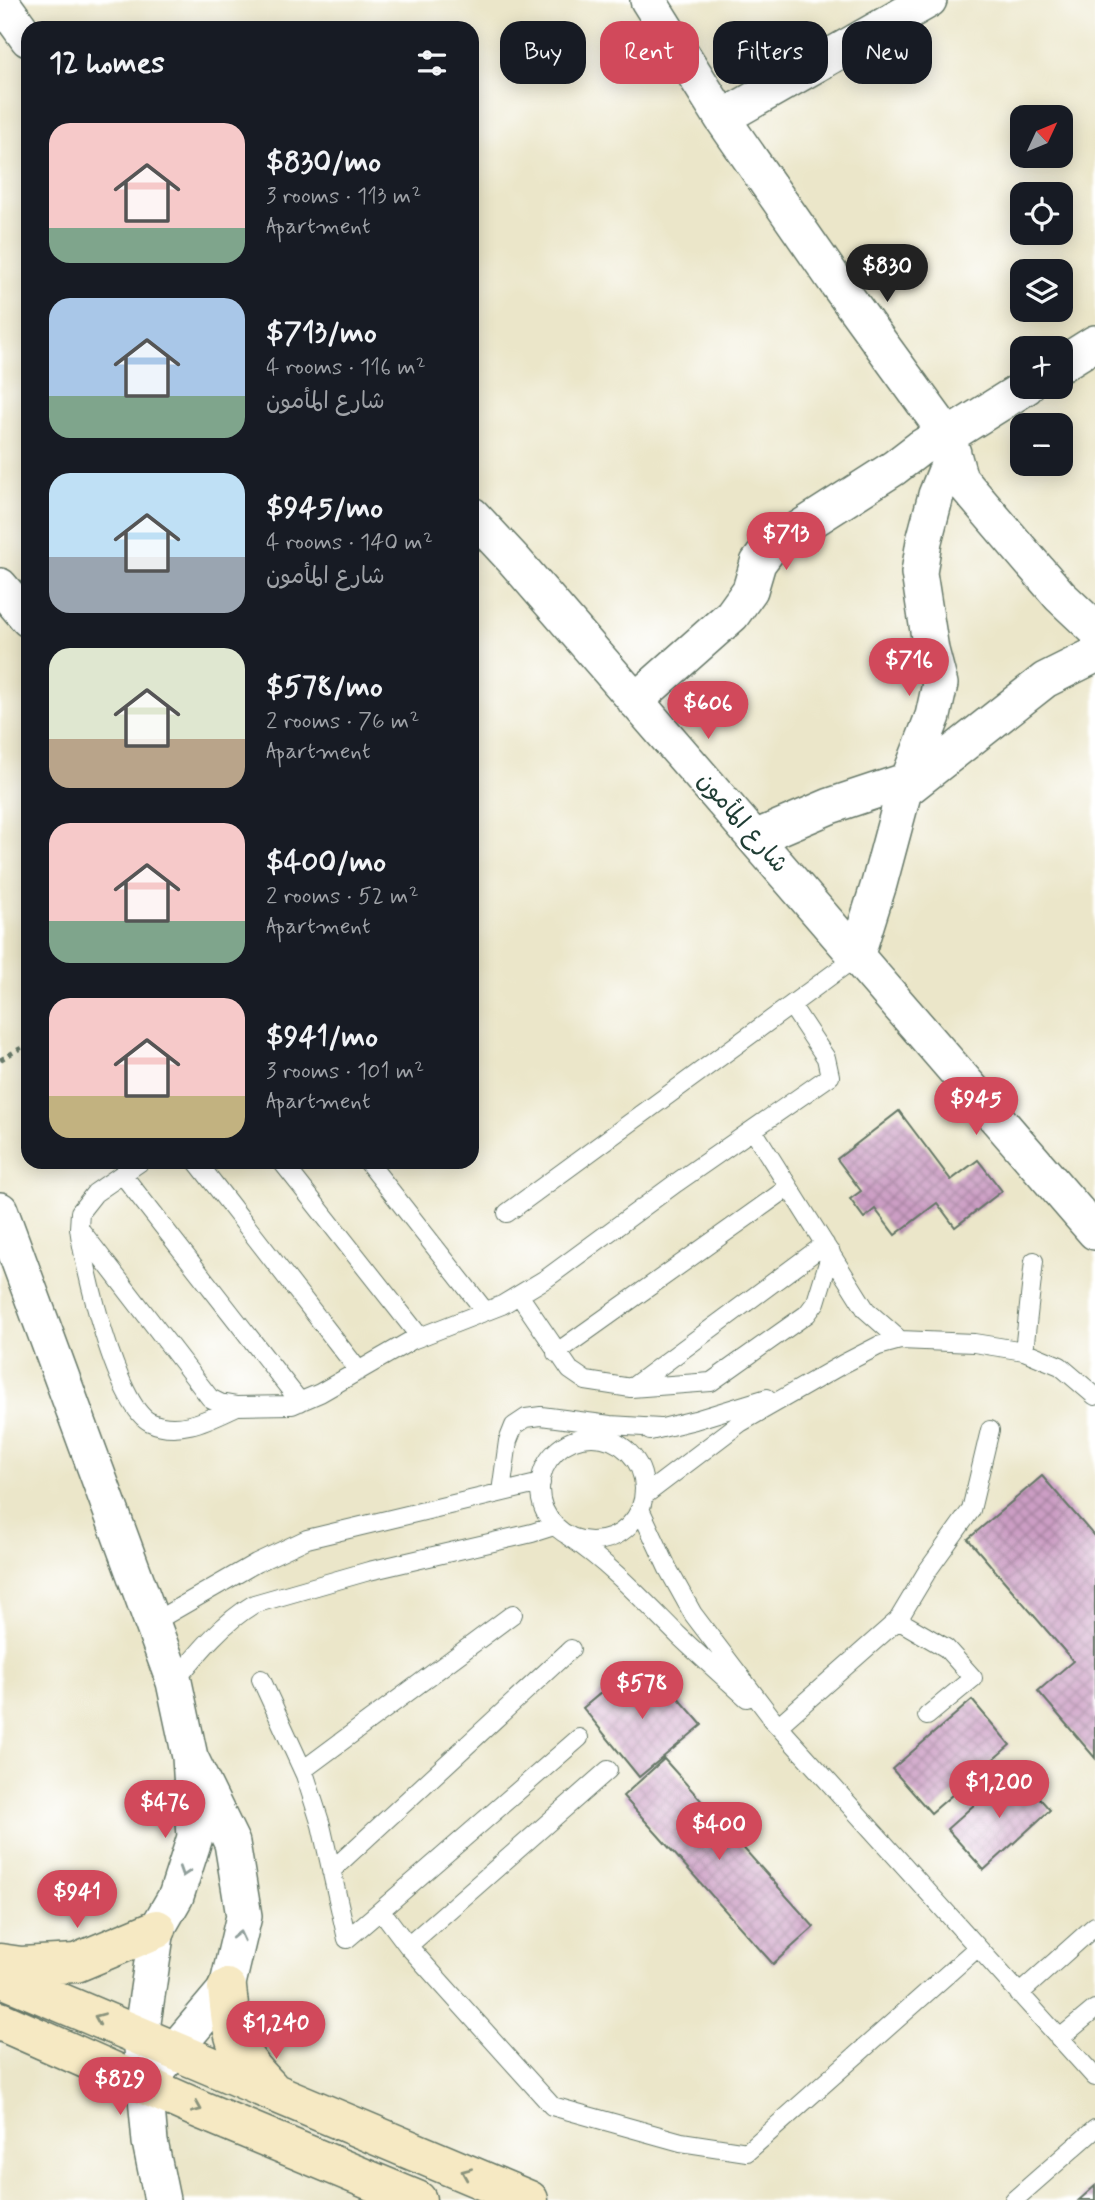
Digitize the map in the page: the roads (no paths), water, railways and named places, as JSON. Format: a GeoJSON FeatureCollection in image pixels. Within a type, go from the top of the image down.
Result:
{"type":"FeatureCollection","features":[{"type":"Feature","properties":{"kind":"main road"},"geometry":{"type":"LineString","coordinates":[[0,1963],[21,1966],[76,1963],[157,1929]]}},
{"type":"Feature","properties":{"kind":"main road"},"geometry":{"type":"LineString","coordinates":[[0,1977],[529,2200]]}},
{"type":"Feature","properties":{"kind":"main road"},"geometry":{"type":"LineString","coordinates":[[227,1988],[232,2037],[246,2063],[274,2092]]}},
{"type":"Feature","properties":{"kind":"main road"},"geometry":{"type":"LineString","coordinates":[[0,2021],[417,2200]]}},
{"type":"Feature","properties":{"kind":"street"},"geometry":{"type":"LineString","coordinates":[[648,0],[722,118],[951,444],[960,479],[1060,596],[1095,629]]}},
{"type":"Feature","properties":{"kind":"street"},"geometry":{"type":"LineString","coordinates":[[722,118],[929,0]]}},
{"type":"Feature","properties":{"kind":"street"},"geometry":{"type":"LineString","coordinates":[[0,1],[21,30]]}},
{"type":"Feature","properties":{"kind":"street"},"geometry":{"type":"LineString","coordinates":[[1073,357],[1095,343]]}},
{"type":"Feature","properties":{"kind":"street"},"geometry":{"type":"LineString","coordinates":[[856,957],[906,786],[933,716],[940,684],[931,650],[919,573],[936,495],[951,444],[1010,399]]}},
{"type":"Feature","properties":{"kind":"street"},"geometry":{"type":"LineString","coordinates":[[635,701],[733,615],[750,590],[758,563],[779,537],[794,532],[933,440],[951,444]]}},
{"type":"Feature","properties":{"kind":"street","name":"شارع المأمون"},"geometry":{"type":"LineString","coordinates":[[479,523],[1095,1232]]}},
{"type":"Feature","properties":{"kind":"street"},"geometry":{"type":"LineString","coordinates":[[0,586],[21,611]]}},
{"type":"Feature","properties":{"kind":"street"},"geometry":{"type":"LineString","coordinates":[[755,838],[830,806],[906,786],[1045,680],[1095,655]]}},
{"type":"Feature","properties":{"kind":"street"},"geometry":{"type":"LineString","coordinates":[[0,1210],[174,1682],[190,1757],[195,1837],[176,1896],[157,1929],[159,2043],[145,2085],[150,2143],[162,2200]]}},
{"type":"Feature","properties":{"kind":"street"},"geometry":{"type":"LineString","coordinates":[[159,2043],[227,1988],[244,1916],[232,1843],[190,1757]]}},
{"type":"Feature","properties":{"kind":"lane"},"geometry":{"type":"LineString","coordinates":[[507,1213],[856,957]]}},
{"type":"Feature","properties":{"kind":"lane"},"geometry":{"type":"LineString","coordinates":[[79,1228],[211,1398],[220,1403],[237,1406],[292,1405],[420,1337],[502,1305],[547,1278],[676,1183],[830,1076],[826,1058],[791,1005]]}},
{"type":"Feature","properties":{"kind":"lane"},"geometry":{"type":"LineString","coordinates":[[752,1130],[866,1310],[900,1340]]}},
{"type":"Feature","properties":{"kind":"lane"},"geometry":{"type":"LineString","coordinates":[[130,1169],[95,1193],[80,1212],[79,1228],[82,1258],[117,1371],[134,1408],[149,1422],[168,1426],[193,1425],[237,1406]]}},
{"type":"Feature","properties":{"kind":"lane"},"geometry":{"type":"LineString","coordinates":[[202,1169],[359,1371]]}},
{"type":"Feature","properties":{"kind":"lane"},"geometry":{"type":"LineString","coordinates":[[288,1169],[420,1337]]}},
{"type":"Feature","properties":{"kind":"lane"},"geometry":{"type":"LineString","coordinates":[[373,1169],[485,1311]]}},
{"type":"Feature","properties":{"kind":"lane"},"geometry":{"type":"LineString","coordinates":[[122,1174],[299,1402]]}},
{"type":"Feature","properties":{"kind":"lane"},"geometry":{"type":"LineString","coordinates":[[556,1353],[789,1188]]}},
{"type":"Feature","properties":{"kind":"lane"},"geometry":{"type":"LineString","coordinates":[[519,1295],[556,1353],[570,1370],[586,1381],[631,1388],[711,1382],[807,1314],[816,1302],[828,1249]]}},
{"type":"Feature","properties":{"kind":"lane"},"geometry":{"type":"LineString","coordinates":[[631,1388],[828,1249]]}},
{"type":"Feature","properties":{"kind":"lane"},"geometry":{"type":"LineString","coordinates":[[1024,1351],[1034,1261]]}},
{"type":"Feature","properties":{"kind":"lane"},"geometry":{"type":"LineString","coordinates":[[174,1682],[229,1622],[254,1604],[369,1571],[533,1533],[561,1531],[586,1541],[603,1541],[618,1535],[631,1525],[643,1503],[740,1423],[800,1387],[878,1346],[900,1340],[974,1343],[1024,1351],[1060,1366],[1095,1396]]}},
{"type":"Feature","properties":{"kind":"lane"},"geometry":{"type":"LineString","coordinates":[[612,1440],[695,1420],[800,1387]]}},
{"type":"Feature","properties":{"kind":"lane"},"geometry":{"type":"LineString","coordinates":[[501,1492],[508,1441],[514,1426],[526,1418],[541,1416],[660,1428]]}},
{"type":"Feature","properties":{"kind":"lane"},"geometry":{"type":"LineString","coordinates":[[778,1726],[898,1620],[928,1570],[971,1510],[990,1430]]}},
{"type":"Feature","properties":{"kind":"lane"},"geometry":{"type":"LineString","coordinates":[[778,1726],[679,1635],[619,1575],[561,1531],[544,1511],[541,1483],[549,1460],[561,1447],[577,1438],[595,1437],[612,1440],[626,1449],[637,1462],[644,1478],[643,1503],[668,1569],[693,1614],[778,1726],[1095,2077]]}},
{"type":"Feature","properties":{"kind":"lane"},"geometry":{"type":"LineString","coordinates":[[152,1623],[256,1563],[307,1539],[541,1483]]}},
{"type":"Feature","properties":{"kind":"lane"},"geometry":{"type":"LineString","coordinates":[[303,1770],[513,1614]]}},
{"type":"Feature","properties":{"kind":"lane"},"geometry":{"type":"LineString","coordinates":[[898,1620],[946,1648],[973,1678],[927,1716]]}},
{"type":"Feature","properties":{"kind":"lane"},"geometry":{"type":"LineString","coordinates":[[331,1871],[571,1649]]}},
{"type":"Feature","properties":{"kind":"lane"},"geometry":{"type":"LineString","coordinates":[[261,1679],[303,1770],[321,1825],[347,1939],[579,1738]]}},
{"type":"Feature","properties":{"kind":"lane"},"geometry":{"type":"LineString","coordinates":[[408,1946],[608,1770]]}},
{"type":"Feature","properties":{"kind":"lane"},"geometry":{"type":"LineString","coordinates":[[381,1910],[408,1946],[552,2106],[681,2142],[747,2152],[977,1948]]}},
{"type":"Feature","properties":{"kind":"lane"},"geometry":{"type":"LineString","coordinates":[[1019,1994],[1095,1926]]}},
{"type":"Feature","properties":{"kind":"lane"},"geometry":{"type":"LineString","coordinates":[[1059,2039],[1095,2009]]}},
{"type":"Feature","properties":{"kind":"lane"},"geometry":{"type":"LineString","coordinates":[[1014,2200],[1095,2129]]}}]}
